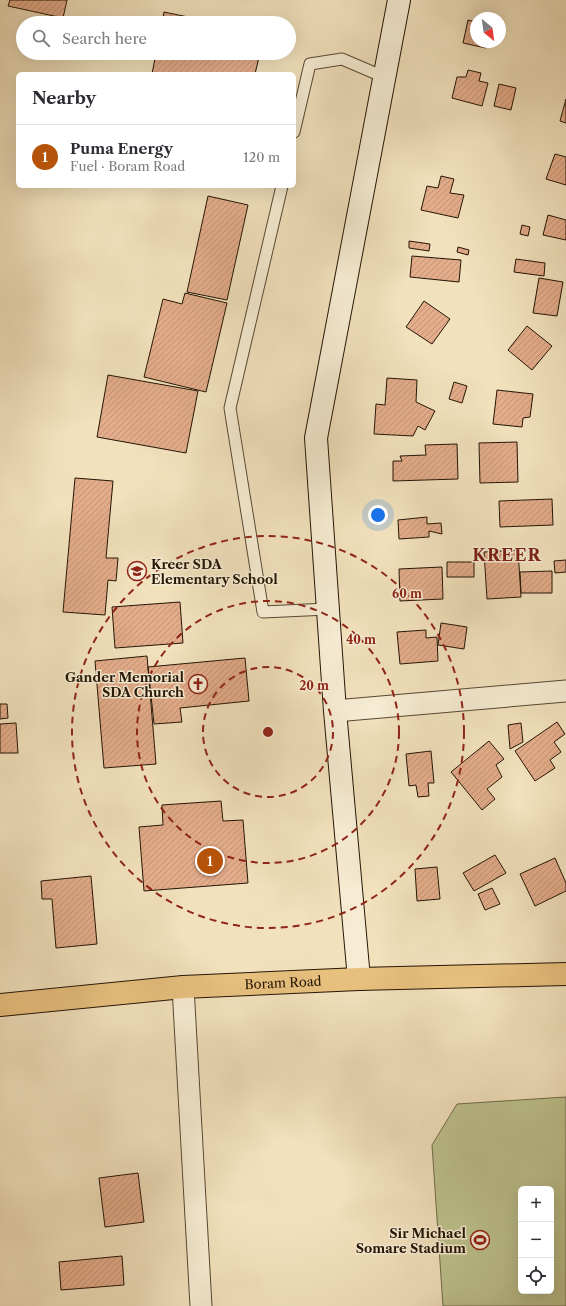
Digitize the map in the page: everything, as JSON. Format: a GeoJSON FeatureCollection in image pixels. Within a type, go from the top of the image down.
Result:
{"type":"FeatureCollection","features":[{"type":"Feature","properties":{"kind":"main road","name":"Boram Road"},"geometry":{"type":"LineString","coordinates":[[0,1005],[183,987],[359,979],[566,974]]}},
{"type":"Feature","properties":{"kind":"street"},"geometry":{"type":"LineString","coordinates":[[359,979],[335,711],[316,438],[399,0]]}},
{"type":"Feature","properties":{"kind":"street"},"geometry":{"type":"LineString","coordinates":[[335,711],[566,691]]}},
{"type":"Feature","properties":{"kind":"street"},"geometry":{"type":"LineString","coordinates":[[183,987],[201,1306]]}},
{"type":"Feature","properties":{"kind":"lane"},"geometry":{"type":"LineString","coordinates":[[296,124],[310,64],[342,59],[384,77]]}},
{"type":"Feature","properties":{"kind":"lane"},"geometry":{"type":"LineString","coordinates":[[282,188],[230,408],[263,612],[328,609]]}},
{"type":"Feature","properties":{"kind":"green space","name":"Sir Michael Somare Stadium"},"geometry":{"type":"Polygon","coordinates":[[[566,1097],[566,1306],[443,1306],[432,1145],[457,1104],[566,1097]]]}},
{"type":"Feature","properties":{"kind":"building"},"geometry":{"type":"Polygon","coordinates":[[[10,0],[67,0],[63,16],[54,16],[8,6],[10,0]]]}},
{"type":"Feature","properties":{"kind":"building"},"geometry":{"type":"Polygon","coordinates":[[[164,12],[183,16],[163,16],[164,12]]]}},
{"type":"Feature","properties":{"kind":"building"},"geometry":{"type":"Polygon","coordinates":[[[468,20],[470,20],[470,45],[463,43],[468,20]]]}},
{"type":"Feature","properties":{"kind":"building"},"geometry":{"type":"Polygon","coordinates":[[[155,60],[258,60],[255,72],[152,72],[155,60]]]}},
{"type":"Feature","properties":{"kind":"building"},"geometry":{"type":"Polygon","coordinates":[[[468,70],[481,73],[479,81],[488,83],[482,106],[452,98],[457,77],[466,77],[468,70]]]}},
{"type":"Feature","properties":{"kind":"building"},"geometry":{"type":"Polygon","coordinates":[[[499,84],[516,88],[511,110],[494,106],[499,84]]]}},
{"type":"Feature","properties":{"kind":"building"},"geometry":{"type":"Polygon","coordinates":[[[566,99],[566,123],[560,121],[566,99]]]}},
{"type":"Feature","properties":{"kind":"building"},"geometry":{"type":"Polygon","coordinates":[[[555,154],[566,157],[566,185],[546,179],[555,154]]]}},
{"type":"Feature","properties":{"kind":"building"},"geometry":{"type":"Polygon","coordinates":[[[441,176],[454,179],[450,193],[464,195],[458,218],[421,210],[427,186],[438,188],[441,176]]]}},
{"type":"Feature","properties":{"kind":"building"},"geometry":{"type":"Polygon","coordinates":[[[208,196],[248,205],[227,300],[187,292],[208,196]]]}},
{"type":"Feature","properties":{"kind":"building"},"geometry":{"type":"Polygon","coordinates":[[[548,215],[566,220],[566,240],[543,235],[548,215]]]}},
{"type":"Feature","properties":{"kind":"building"},"geometry":{"type":"Polygon","coordinates":[[[522,225],[530,227],[528,236],[520,234],[522,225]]]}},
{"type":"Feature","properties":{"kind":"building"},"geometry":{"type":"Polygon","coordinates":[[[409,241],[430,244],[429,251],[409,248],[409,241]]]}},
{"type":"Feature","properties":{"kind":"building"},"geometry":{"type":"Polygon","coordinates":[[[458,247],[469,250],[468,255],[457,252],[458,247]]]}},
{"type":"Feature","properties":{"kind":"building"},"geometry":{"type":"Polygon","coordinates":[[[412,256],[461,260],[459,282],[410,277],[412,256]]]}},
{"type":"Feature","properties":{"kind":"building"},"geometry":{"type":"Polygon","coordinates":[[[516,259],[545,263],[544,276],[514,272],[516,259]]]}},
{"type":"Feature","properties":{"kind":"building"},"geometry":{"type":"Polygon","coordinates":[[[539,278],[563,282],[557,316],[533,313],[539,278]]]}},
{"type":"Feature","properties":{"kind":"building"},"geometry":{"type":"Polygon","coordinates":[[[185,293],[227,303],[206,392],[144,377],[163,299],[182,304],[185,293]]]}},
{"type":"Feature","properties":{"kind":"building"},"geometry":{"type":"Polygon","coordinates":[[[424,301],[450,319],[432,344],[406,327],[424,301]]]}},
{"type":"Feature","properties":{"kind":"building"},"geometry":{"type":"Polygon","coordinates":[[[527,326],[552,346],[532,370],[508,350],[527,326]]]}},
{"type":"Feature","properties":{"kind":"building"},"geometry":{"type":"Polygon","coordinates":[[[108,375],[198,391],[186,453],[97,437],[108,375]]]}},
{"type":"Feature","properties":{"kind":"building"},"geometry":{"type":"Polygon","coordinates":[[[387,378],[417,380],[416,402],[435,411],[425,430],[418,426],[413,436],[374,434],[376,404],[385,405],[387,378]]]}},
{"type":"Feature","properties":{"kind":"building"},"geometry":{"type":"Polygon","coordinates":[[[454,382],[467,386],[462,403],[449,399],[454,382]]]}},
{"type":"Feature","properties":{"kind":"building"},"geometry":{"type":"Polygon","coordinates":[[[497,390],[533,394],[530,417],[523,418],[522,427],[493,424],[497,390]]]}},
{"type":"Feature","properties":{"kind":"building"},"geometry":{"type":"Polygon","coordinates":[[[517,442],[518,482],[480,483],[479,443],[517,442]]]}},
{"type":"Feature","properties":{"kind":"building"},"geometry":{"type":"Polygon","coordinates":[[[457,444],[458,479],[393,481],[393,461],[402,461],[400,456],[426,455],[425,445],[457,444]]]}},
{"type":"Feature","properties":{"kind":"building"},"geometry":{"type":"Polygon","coordinates":[[[75,478],[113,481],[106,558],[118,558],[116,581],[108,580],[105,615],[63,612],[75,478]]]}},
{"type":"Feature","properties":{"kind":"building"},"geometry":{"type":"Polygon","coordinates":[[[552,499],[553,525],[500,527],[499,501],[552,499]]]}},
{"type":"Feature","properties":{"kind":"building"},"geometry":{"type":"Polygon","coordinates":[[[427,517],[427,524],[441,523],[442,534],[429,531],[429,537],[399,539],[398,520],[427,517]]]}},
{"type":"Feature","properties":{"kind":"building"},"geometry":{"type":"Polygon","coordinates":[[[518,550],[521,597],[487,599],[484,552],[518,550]]]}},
{"type":"Feature","properties":{"kind":"building"},"geometry":{"type":"Polygon","coordinates":[[[566,560],[566,572],[555,573],[554,561],[566,560]]]}},
{"type":"Feature","properties":{"kind":"building"},"geometry":{"type":"Polygon","coordinates":[[[447,562],[474,562],[474,577],[447,577],[447,562]]]}},
{"type":"Feature","properties":{"kind":"building"},"geometry":{"type":"Polygon","coordinates":[[[442,567],[443,599],[400,601],[399,569],[442,567]]]}},
{"type":"Feature","properties":{"kind":"building"},"geometry":{"type":"Polygon","coordinates":[[[552,571],[552,593],[521,593],[520,572],[552,571]]]}},
{"type":"Feature","properties":{"kind":"building"},"geometry":{"type":"Polygon","coordinates":[[[180,602],[183,643],[115,648],[112,607],[180,602]]]}},
{"type":"Feature","properties":{"kind":"building"},"geometry":{"type":"Polygon","coordinates":[[[441,623],[467,627],[464,649],[438,645],[441,623]]]}},
{"type":"Feature","properties":{"kind":"building"},"geometry":{"type":"Polygon","coordinates":[[[426,630],[426,638],[437,637],[438,661],[400,664],[397,632],[426,630]]]}},
{"type":"Feature","properties":{"kind":"building"},"geometry":{"type":"Polygon","coordinates":[[[147,656],[156,764],[104,768],[95,661],[147,656]]]}},
{"type":"Feature","properties":{"kind":"building","name":"Gander Memorial SDA Church"},"geometry":{"type":"Polygon","coordinates":[[[245,658],[249,701],[180,708],[182,722],[154,724],[148,667],[245,658]]]}},
{"type":"Feature","properties":{"kind":"building"},"geometry":{"type":"Polygon","coordinates":[[[0,704],[7,704],[8,718],[0,719],[0,704]]]}},
{"type":"Feature","properties":{"kind":"building"},"geometry":{"type":"Polygon","coordinates":[[[557,722],[565,734],[554,742],[561,752],[550,760],[555,768],[535,781],[515,751],[557,722]]]}},
{"type":"Feature","properties":{"kind":"building"},"geometry":{"type":"Polygon","coordinates":[[[16,723],[18,753],[0,753],[0,724],[16,723]]]}},
{"type":"Feature","properties":{"kind":"building"},"geometry":{"type":"Polygon","coordinates":[[[521,723],[523,742],[510,749],[508,725],[521,723]]]}},
{"type":"Feature","properties":{"kind":"building"},"geometry":{"type":"Polygon","coordinates":[[[489,741],[504,759],[496,765],[502,777],[487,789],[495,799],[482,810],[451,772],[489,741]]]}},
{"type":"Feature","properties":{"kind":"building"},"geometry":{"type":"Polygon","coordinates":[[[431,751],[434,783],[428,783],[429,796],[418,797],[416,785],[409,786],[406,754],[431,751]]]}},
{"type":"Feature","properties":{"kind":"building"},"geometry":{"type":"Polygon","coordinates":[[[221,801],[223,821],[243,820],[248,883],[144,891],[139,827],[163,825],[162,805],[221,801]]]}},
{"type":"Feature","properties":{"kind":"building"},"geometry":{"type":"Polygon","coordinates":[[[495,855],[506,873],[474,891],[463,873],[495,855]]]}},
{"type":"Feature","properties":{"kind":"building"},"geometry":{"type":"Polygon","coordinates":[[[555,858],[566,883],[566,891],[535,906],[520,874],[555,858]]]}},
{"type":"Feature","properties":{"kind":"building"},"geometry":{"type":"Polygon","coordinates":[[[437,867],[440,899],[417,901],[415,869],[437,867]]]}},
{"type":"Feature","properties":{"kind":"building"},"geometry":{"type":"Polygon","coordinates":[[[91,876],[97,944],[56,948],[52,899],[42,899],[41,881],[91,876]]]}},
{"type":"Feature","properties":{"kind":"building"},"geometry":{"type":"Polygon","coordinates":[[[492,888],[500,904],[485,910],[478,894],[492,888]]]}},
{"type":"Feature","properties":{"kind":"building"},"geometry":{"type":"Polygon","coordinates":[[[138,1173],[144,1222],[105,1227],[99,1178],[138,1173]]]}},
{"type":"Feature","properties":{"kind":"building"},"geometry":{"type":"Polygon","coordinates":[[[122,1256],[124,1285],[61,1290],[59,1262],[122,1256]]]}},
{"type":"Feature","properties":{"kind":"place","name":"Kreer SDA Elementary School"},"geometry":{"type":"Point","coordinates":[137,571]}},
{"type":"Feature","properties":{"kind":"place","name":"Gander Memorial SDA Church"},"geometry":{"type":"Point","coordinates":[198,684]}},
{"type":"Feature","properties":{"kind":"place","name":"Puma Energy"},"geometry":{"type":"Point","coordinates":[210,861]}},
{"type":"Feature","properties":{"kind":"place","name":"Sir Michael Somare Stadium"},"geometry":{"type":"Point","coordinates":[480,1240]}},
{"type":"Feature","properties":{"kind":"district","name":"KREER"},"geometry":{"type":"Point","coordinates":[507,555]}}]}
